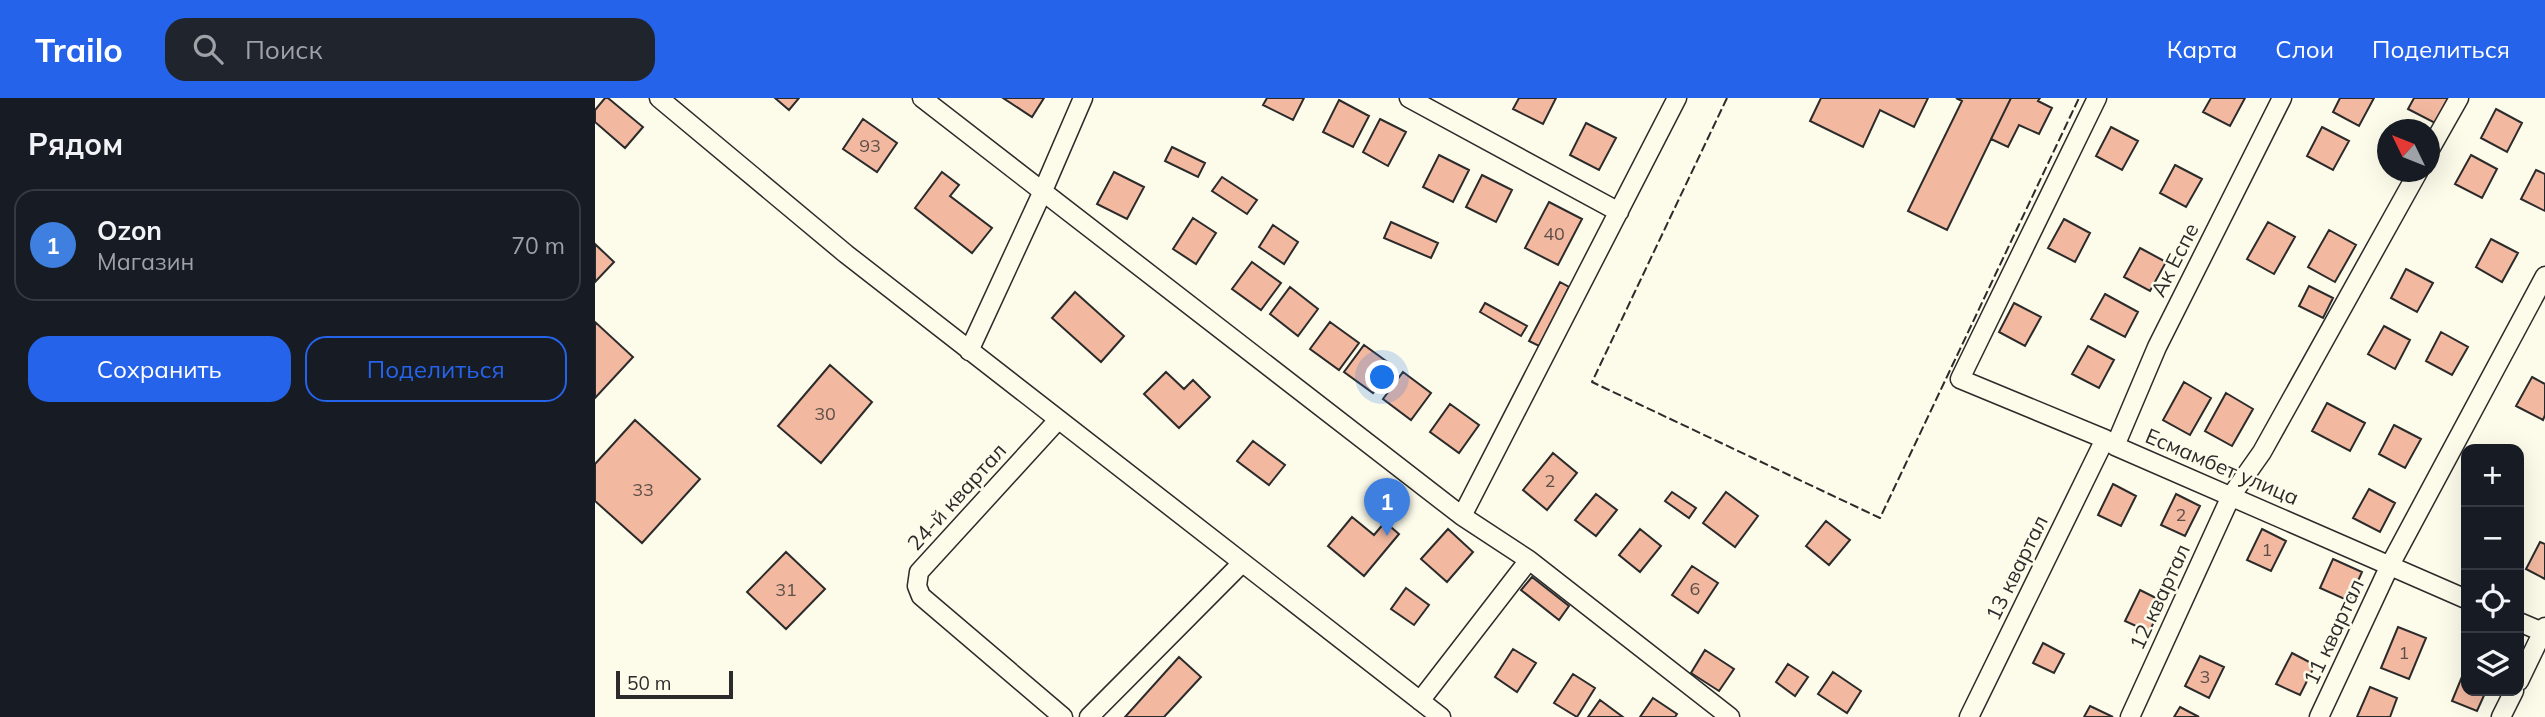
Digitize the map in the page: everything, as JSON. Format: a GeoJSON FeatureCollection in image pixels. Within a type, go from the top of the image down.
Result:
{"type":"FeatureCollection","features":[{"type":"Feature","properties":{"kind":"street"},"geometry":{"type":"LineString","coordinates":[[659,98],[846,254],[1441,717]]}},
{"type":"Feature","properties":{"kind":"street"},"geometry":{"type":"LineString","coordinates":[[922,98],[1462,516],[1529,560],[1730,717]]}},
{"type":"Feature","properties":{"kind":"street"},"geometry":{"type":"LineString","coordinates":[[969,351],[1083,98]]}},
{"type":"Feature","properties":{"kind":"street"},"geometry":{"type":"LineString","coordinates":[[1409,98],[1619,212]]}},
{"type":"Feature","properties":{"kind":"street"},"geometry":{"type":"LineString","coordinates":[[1462,516],[1677,98]]}},
{"type":"Feature","properties":{"kind":"street","name":"Есмамбет улица"},"geometry":{"type":"LineString","coordinates":[[2097,98],[1960,379],[2461,597]]}},
{"type":"Feature","properties":{"kind":"street","name":"Ак Еспе"},"geometry":{"type":"LineString","coordinates":[[2110,443],[2282,98]]}},
{"type":"Feature","properties":{"kind":"street"},"geometry":{"type":"LineString","coordinates":[[2440,133],[2459,98]]}},
{"type":"Feature","properties":{"kind":"street"},"geometry":{"type":"LineString","coordinates":[[2231,496],[2263,452],[2412,182]]}},
{"type":"Feature","properties":{"kind":"street"},"geometry":{"type":"LineString","coordinates":[[2390,565],[2545,276]]}},
{"type":"Feature","properties":{"kind":"street","name":"24-й квартал"},"geometry":{"type":"LineString","coordinates":[[1058,420],[919,572],[916,586],[921,596],[1063,717]]}},
{"type":"Feature","properties":{"kind":"street","name":"13 квартал"},"geometry":{"type":"LineString","coordinates":[[1969,717],[2110,443]]}},
{"type":"Feature","properties":{"kind":"street","name":"12 квартал"},"geometry":{"type":"LineString","coordinates":[[2130,717],[2231,496]]}},
{"type":"Feature","properties":{"kind":"street"},"geometry":{"type":"LineString","coordinates":[[1420,701],[1529,560]]}},
{"type":"Feature","properties":{"kind":"street"},"geometry":{"type":"LineString","coordinates":[[1090,717],[1242,563]]}},
{"type":"Feature","properties":{"kind":"street","name":"11 квартал"},"geometry":{"type":"LineString","coordinates":[[2319,717],[2390,565]]}},
{"type":"Feature","properties":{"kind":"street"},"geometry":{"type":"LineString","coordinates":[[2524,624],[2544,631],[2524,671]]}},
{"type":"Feature","properties":{"kind":"street"},"geometry":{"type":"LineString","coordinates":[[2501,717],[2512,696]]}},
{"type":"Feature","properties":{"kind":"building"},"geometry":{"type":"Polygon","coordinates":[[[605,98],[643,127],[625,148],[595,122],[595,110],[605,98]]]}},
{"type":"Feature","properties":{"kind":"building"},"geometry":{"type":"Polygon","coordinates":[[[775,98],[799,98],[789,110],[775,98]]]}},
{"type":"Feature","properties":{"kind":"building"},"geometry":{"type":"Polygon","coordinates":[[[1003,98],[1044,98],[1032,117],[1003,98]]]}},
{"type":"Feature","properties":{"kind":"building"},"geometry":{"type":"Polygon","coordinates":[[[1267,98],[1304,98],[1293,120],[1263,105],[1267,98]]]}},
{"type":"Feature","properties":{"kind":"building"},"geometry":{"type":"Polygon","coordinates":[[[1519,98],[1556,98],[1543,124],[1513,109],[1519,98]]]}},
{"type":"Feature","properties":{"kind":"building"},"geometry":{"type":"Polygon","coordinates":[[[1821,98],[1928,98],[1914,127],[1880,110],[1863,147],[1810,121],[1821,98]]]}},
{"type":"Feature","properties":{"kind":"building"},"geometry":{"type":"Polygon","coordinates":[[[1956,98],[2011,98],[1947,230],[1908,211],[1962,101],[1956,98]]]}},
{"type":"Feature","properties":{"kind":"building"},"geometry":{"type":"Polygon","coordinates":[[[2011,98],[2040,98],[2038,101],[2052,108],[2039,134],[2019,125],[2008,147],[1991,139],[2011,98]]]}},
{"type":"Feature","properties":{"kind":"building"},"geometry":{"type":"Polygon","coordinates":[[[2211,98],[2245,98],[2230,126],[2203,112],[2211,98]]]}},
{"type":"Feature","properties":{"kind":"building"},"geometry":{"type":"Polygon","coordinates":[[[2340,98],[2374,98],[2359,126],[2333,112],[2340,98]]]}},
{"type":"Feature","properties":{"kind":"building"},"geometry":{"type":"Polygon","coordinates":[[[2414,98],[2448,98],[2437,119],[2427,119],[2408,109],[2414,98]]]}},
{"type":"Feature","properties":{"kind":"building"},"geometry":{"type":"Polygon","coordinates":[[[1339,100],[1369,116],[1353,147],[1323,132],[1339,100]]]}},
{"type":"Feature","properties":{"kind":"building"},"geometry":{"type":"Polygon","coordinates":[[[2496,109],[2522,123],[2507,152],[2481,138],[2496,109]]]}},
{"type":"Feature","properties":{"kind":"building"},"geometry":{"type":"Polygon","coordinates":[[[863,119],[897,143],[877,172],[843,149],[863,119]]]}},
{"type":"Feature","properties":{"kind":"building"},"geometry":{"type":"Polygon","coordinates":[[[1380,119],[1406,132],[1388,166],[1363,152],[1380,119]]]}},
{"type":"Feature","properties":{"kind":"building"},"geometry":{"type":"Polygon","coordinates":[[[1586,123],[1616,138],[1599,170],[1570,155],[1586,123]]]}},
{"type":"Feature","properties":{"kind":"building"},"geometry":{"type":"Polygon","coordinates":[[[2111,127],[2138,141],[2122,170],[2096,156],[2111,127]]]}},
{"type":"Feature","properties":{"kind":"building"},"geometry":{"type":"Polygon","coordinates":[[[2322,127],[2349,141],[2333,170],[2307,156],[2322,127]]]}},
{"type":"Feature","properties":{"kind":"building"},"geometry":{"type":"Polygon","coordinates":[[[1172,147],[1205,163],[1198,177],[1165,161],[1172,147]]]}},
{"type":"Feature","properties":{"kind":"building"},"geometry":{"type":"Polygon","coordinates":[[[1439,155],[1469,170],[1453,202],[1423,187],[1439,155]]]}},
{"type":"Feature","properties":{"kind":"building"},"geometry":{"type":"Polygon","coordinates":[[[2471,155],[2497,169],[2482,198],[2455,184],[2471,155]]]}},
{"type":"Feature","properties":{"kind":"building"},"geometry":{"type":"Polygon","coordinates":[[[2175,165],[2202,179],[2186,207],[2160,193],[2175,165]]]}},
{"type":"Feature","properties":{"kind":"building"},"geometry":{"type":"Polygon","coordinates":[[[2536,170],[2545,174],[2545,211],[2521,199],[2536,170]]]}},
{"type":"Feature","properties":{"kind":"building"},"geometry":{"type":"Polygon","coordinates":[[[942,172],[959,185],[950,196],[992,228],[972,253],[915,208],[942,172]]]}},
{"type":"Feature","properties":{"kind":"building"},"geometry":{"type":"Polygon","coordinates":[[[1114,172],[1144,187],[1127,219],[1097,204],[1114,172]]]}},
{"type":"Feature","properties":{"kind":"building"},"geometry":{"type":"Polygon","coordinates":[[[1482,175],[1512,190],[1496,222],[1466,207],[1482,175]]]}},
{"type":"Feature","properties":{"kind":"building"},"geometry":{"type":"Polygon","coordinates":[[[1222,177],[1257,200],[1247,214],[1212,191],[1222,177]]]}},
{"type":"Feature","properties":{"kind":"building"},"geometry":{"type":"Polygon","coordinates":[[[1549,202],[1582,219],[1558,265],[1525,248],[1549,202]]]}},
{"type":"Feature","properties":{"kind":"building"},"geometry":{"type":"Polygon","coordinates":[[[1193,218],[1216,233],[1196,264],[1173,249],[1193,218]]]}},
{"type":"Feature","properties":{"kind":"building"},"geometry":{"type":"Polygon","coordinates":[[[2064,219],[2090,233],[2075,262],[2048,248],[2064,219]]]}},
{"type":"Feature","properties":{"kind":"building"},"geometry":{"type":"Polygon","coordinates":[[[1391,222],[1438,243],[1431,258],[1384,238],[1391,222]]]}},
{"type":"Feature","properties":{"kind":"building"},"geometry":{"type":"Polygon","coordinates":[[[2268,222],[2295,237],[2274,274],[2247,259],[2268,222]]]}},
{"type":"Feature","properties":{"kind":"building"},"geometry":{"type":"Polygon","coordinates":[[[1273,225],[1298,242],[1284,264],[1259,247],[1273,225]]]}},
{"type":"Feature","properties":{"kind":"building"},"geometry":{"type":"Polygon","coordinates":[[[2329,230],[2356,245],[2335,282],[2308,267],[2329,230]]]}},
{"type":"Feature","properties":{"kind":"building"},"geometry":{"type":"Polygon","coordinates":[[[2491,239],[2518,253],[2502,282],[2476,267],[2491,239]]]}},
{"type":"Feature","properties":{"kind":"building"},"geometry":{"type":"Polygon","coordinates":[[[595,244],[614,262],[595,282],[595,244]]]}},
{"type":"Feature","properties":{"kind":"building"},"geometry":{"type":"Polygon","coordinates":[[[2140,248],[2166,262],[2150,291],[2124,277],[2140,248]]]}},
{"type":"Feature","properties":{"kind":"building"},"geometry":{"type":"Polygon","coordinates":[[[1252,262],[1281,283],[1261,310],[1232,289],[1252,262]]]}},
{"type":"Feature","properties":{"kind":"building"},"geometry":{"type":"Polygon","coordinates":[[[2406,269],[2433,283],[2417,312],[2391,298],[2406,269]]]}},
{"type":"Feature","properties":{"kind":"building"},"geometry":{"type":"Polygon","coordinates":[[[1560,282],[1569,287],[1539,346],[1529,341],[1560,282]]]}},
{"type":"Feature","properties":{"kind":"building"},"geometry":{"type":"Polygon","coordinates":[[[2309,286],[2333,298],[2323,318],[2299,306],[2309,286]]]}},
{"type":"Feature","properties":{"kind":"building"},"geometry":{"type":"Polygon","coordinates":[[[1290,287],[1318,309],[1298,336],[1270,314],[1290,287]]]}},
{"type":"Feature","properties":{"kind":"building"},"geometry":{"type":"Polygon","coordinates":[[[1075,292],[1124,336],[1101,362],[1052,318],[1075,292]]]}},
{"type":"Feature","properties":{"kind":"building"},"geometry":{"type":"Polygon","coordinates":[[[2105,294],[2138,312],[2125,337],[2091,319],[2105,294]]]}},
{"type":"Feature","properties":{"kind":"building"},"geometry":{"type":"Polygon","coordinates":[[[1485,303],[1527,326],[1521,336],[1480,312],[1485,303]]]}},
{"type":"Feature","properties":{"kind":"building"},"geometry":{"type":"Polygon","coordinates":[[[2014,303],[2041,317],[2025,346],[1999,332],[2014,303]]]}},
{"type":"Feature","properties":{"kind":"building"},"geometry":{"type":"Polygon","coordinates":[[[595,322],[633,357],[595,398],[595,322]]]}},
{"type":"Feature","properties":{"kind":"building"},"geometry":{"type":"Polygon","coordinates":[[[1330,322],[1359,343],[1339,370],[1310,349],[1330,322]]]}},
{"type":"Feature","properties":{"kind":"building"},"geometry":{"type":"Polygon","coordinates":[[[2384,326],[2410,340],[2395,369],[2368,354],[2384,326]]]}},
{"type":"Feature","properties":{"kind":"building"},"geometry":{"type":"Polygon","coordinates":[[[2441,332],[2468,347],[2452,375],[2426,361],[2441,332]]]}},
{"type":"Feature","properties":{"kind":"building"},"geometry":{"type":"Polygon","coordinates":[[[1364,345],[1393,366],[1373,393],[1344,372],[1364,345]]]}},
{"type":"Feature","properties":{"kind":"building"},"geometry":{"type":"Polygon","coordinates":[[[2088,346],[2114,360],[2099,388],[2072,374],[2088,346]]]}},
{"type":"Feature","properties":{"kind":"building"},"geometry":{"type":"Polygon","coordinates":[[[830,365],[872,402],[821,463],[778,426],[830,365]]]}},
{"type":"Feature","properties":{"kind":"building"},"geometry":{"type":"Polygon","coordinates":[[[1166,372],[1184,389],[1193,380],[1210,397],[1179,428],[1144,394],[1166,372]]]}},
{"type":"Feature","properties":{"kind":"building"},"geometry":{"type":"Polygon","coordinates":[[[1403,372],[1431,393],[1411,420],[1383,399],[1403,372]]]}},
{"type":"Feature","properties":{"kind":"building"},"geometry":{"type":"Polygon","coordinates":[[[2532,377],[2545,384],[2543,420],[2516,406],[2532,377]]]}},
{"type":"Feature","properties":{"kind":"building"},"geometry":{"type":"Polygon","coordinates":[[[2184,382],[2211,398],[2190,435],[2163,420],[2184,382]]]}},
{"type":"Feature","properties":{"kind":"building"},"geometry":{"type":"Polygon","coordinates":[[[2226,393],[2253,409],[2232,446],[2205,431],[2226,393]]]}},
{"type":"Feature","properties":{"kind":"building"},"geometry":{"type":"Polygon","coordinates":[[[2327,403],[2365,423],[2350,451],[2312,431],[2327,403]]]}},
{"type":"Feature","properties":{"kind":"building"},"geometry":{"type":"Polygon","coordinates":[[[1450,404],[1479,425],[1459,453],[1430,432],[1450,404]]]}},
{"type":"Feature","properties":{"kind":"building"},"geometry":{"type":"Polygon","coordinates":[[[635,420],[700,479],[642,543],[595,501],[595,464],[635,420]]]}},
{"type":"Feature","properties":{"kind":"building"},"geometry":{"type":"Polygon","coordinates":[[[2394,425],[2421,439],[2405,468],[2379,454],[2394,425]]]}},
{"type":"Feature","properties":{"kind":"building"},"geometry":{"type":"Polygon","coordinates":[[[1253,441],[1285,465],[1269,485],[1237,461],[1253,441]]]}},
{"type":"Feature","properties":{"kind":"building"},"geometry":{"type":"Polygon","coordinates":[[[1553,453],[1577,473],[1547,510],[1523,490],[1553,453]]]}},
{"type":"Feature","properties":{"kind":"building"},"geometry":{"type":"Polygon","coordinates":[[[2113,484],[2136,496],[2121,526],[2098,515],[2113,484]]]}},
{"type":"Feature","properties":{"kind":"building"},"geometry":{"type":"Polygon","coordinates":[[[2369,489],[2395,503],[2380,532],[2353,518],[2369,489]]]}},
{"type":"Feature","properties":{"kind":"building"},"geometry":{"type":"Polygon","coordinates":[[[1672,492],[1696,508],[1689,518],[1665,501],[1672,492]]]}},
{"type":"Feature","properties":{"kind":"building"},"geometry":{"type":"Polygon","coordinates":[[[1726,492],[1758,516],[1735,547],[1703,523],[1726,492]]]}},
{"type":"Feature","properties":{"kind":"building"},"geometry":{"type":"Polygon","coordinates":[[[1596,494],[1617,510],[1596,536],[1575,520],[1596,494]]]}},
{"type":"Feature","properties":{"kind":"building"},"geometry":{"type":"Polygon","coordinates":[[[2176,494],[2200,506],[2185,536],[2161,525],[2176,494]]]}},
{"type":"Feature","properties":{"kind":"building"},"geometry":{"type":"Polygon","coordinates":[[[1352,517],[1374,535],[1385,522],[1399,534],[1364,576],[1328,546],[1352,517]]]}},
{"type":"Feature","properties":{"kind":"building"},"geometry":{"type":"Polygon","coordinates":[[[1826,521],[1850,540],[1829,565],[1806,546],[1826,521]]]}},
{"type":"Feature","properties":{"kind":"building"},"geometry":{"type":"Polygon","coordinates":[[[1448,529],[1473,552],[1447,582],[1421,559],[1448,529]]]}},
{"type":"Feature","properties":{"kind":"building"},"geometry":{"type":"Polygon","coordinates":[[[1640,529],[1661,546],[1640,572],[1619,555],[1640,529]]]}},
{"type":"Feature","properties":{"kind":"building"},"geometry":{"type":"Polygon","coordinates":[[[2262,529],[2286,541],[2271,571],[2247,560],[2262,529]]]}},
{"type":"Feature","properties":{"kind":"building"},"geometry":{"type":"Polygon","coordinates":[[[2540,542],[2545,544],[2545,579],[2526,569],[2540,542]]]}},
{"type":"Feature","properties":{"kind":"building"},"geometry":{"type":"Polygon","coordinates":[[[786,552],[825,589],[786,629],[747,592],[786,552]]]}},
{"type":"Feature","properties":{"kind":"building"},"geometry":{"type":"Polygon","coordinates":[[[2333,559],[2362,572],[2349,601],[2320,588],[2333,559]]]}},
{"type":"Feature","properties":{"kind":"building"},"geometry":{"type":"Polygon","coordinates":[[[1692,566],[1718,583],[1698,613],[1672,595],[1692,566]]]}},
{"type":"Feature","properties":{"kind":"building"},"geometry":{"type":"Polygon","coordinates":[[[1532,577],[1569,606],[1559,620],[1521,590],[1532,577]]]}},
{"type":"Feature","properties":{"kind":"building"},"geometry":{"type":"Polygon","coordinates":[[[1406,588],[1429,605],[1414,625],[1391,609],[1406,588]]]}},
{"type":"Feature","properties":{"kind":"building"},"geometry":{"type":"Polygon","coordinates":[[[2140,590],[2164,602],[2149,632],[2125,621],[2140,590]]]}},
{"type":"Feature","properties":{"kind":"building"},"geometry":{"type":"Polygon","coordinates":[[[2398,627],[2426,638],[2409,679],[2381,668],[2398,627]]]}},
{"type":"Feature","properties":{"kind":"building"},"geometry":{"type":"Polygon","coordinates":[[[2043,643],[2064,654],[2054,673],[2033,663],[2043,643]]]}},
{"type":"Feature","properties":{"kind":"building"},"geometry":{"type":"Polygon","coordinates":[[[1513,649],[1536,663],[1517,692],[1495,677],[1513,649]]]}},
{"type":"Feature","properties":{"kind":"building"},"geometry":{"type":"Polygon","coordinates":[[[1705,650],[1734,669],[1719,691],[1691,673],[1705,650]]]}},
{"type":"Feature","properties":{"kind":"building"},"geometry":{"type":"Polygon","coordinates":[[[2292,653],[2315,665],[2300,695],[2276,684],[2292,653]]]}},
{"type":"Feature","properties":{"kind":"building"},"geometry":{"type":"Polygon","coordinates":[[[2200,656],[2224,667],[2209,698],[2185,686],[2200,656]]]}},
{"type":"Feature","properties":{"kind":"building"},"geometry":{"type":"Polygon","coordinates":[[[1179,657],[1201,677],[1164,717],[1125,717],[1179,657]]]}},
{"type":"Feature","properties":{"kind":"building"},"geometry":{"type":"Polygon","coordinates":[[[1788,664],[1808,677],[1795,696],[1776,682],[1788,664]]]}},
{"type":"Feature","properties":{"kind":"building"},"geometry":{"type":"Polygon","coordinates":[[[1833,672],[1861,691],[1847,713],[1818,694],[1833,672]]]}},
{"type":"Feature","properties":{"kind":"building"},"geometry":{"type":"Polygon","coordinates":[[[1573,674],[1595,688],[1577,717],[1554,703],[1573,674]]]}},
{"type":"Feature","properties":{"kind":"building"},"geometry":{"type":"Polygon","coordinates":[[[2461,679],[2461,696],[2484,696],[2477,711],[2452,701],[2461,679]]]}},
{"type":"Feature","properties":{"kind":"building"},"geometry":{"type":"Polygon","coordinates":[[[2370,687],[2397,698],[2390,717],[2357,717],[2370,687]]]}},
{"type":"Feature","properties":{"kind":"building"},"geometry":{"type":"Polygon","coordinates":[[[1653,698],[1677,714],[1675,717],[1640,717],[1653,698]]]}},
{"type":"Feature","properties":{"kind":"building"},"geometry":{"type":"Polygon","coordinates":[[[1600,700],[1623,717],[1588,717],[1600,700]]]}},
{"type":"Feature","properties":{"kind":"building"},"geometry":{"type":"Polygon","coordinates":[[[2090,706],[2113,717],[2084,717],[2090,706]]]}},
{"type":"Feature","properties":{"kind":"building"},"geometry":{"type":"Polygon","coordinates":[[[2180,707],[2199,717],[2174,717],[2180,707]]]}},
{"type":"Feature","properties":{"kind":"fence"},"geometry":{"type":"LineString","coordinates":[[1727,98],[1592,382],[1880,518],[2079,98]]}},
{"type":"Feature","properties":{"kind":"place","name":"Ozon"},"geometry":{"type":"Point","coordinates":[1387,536]}}]}
